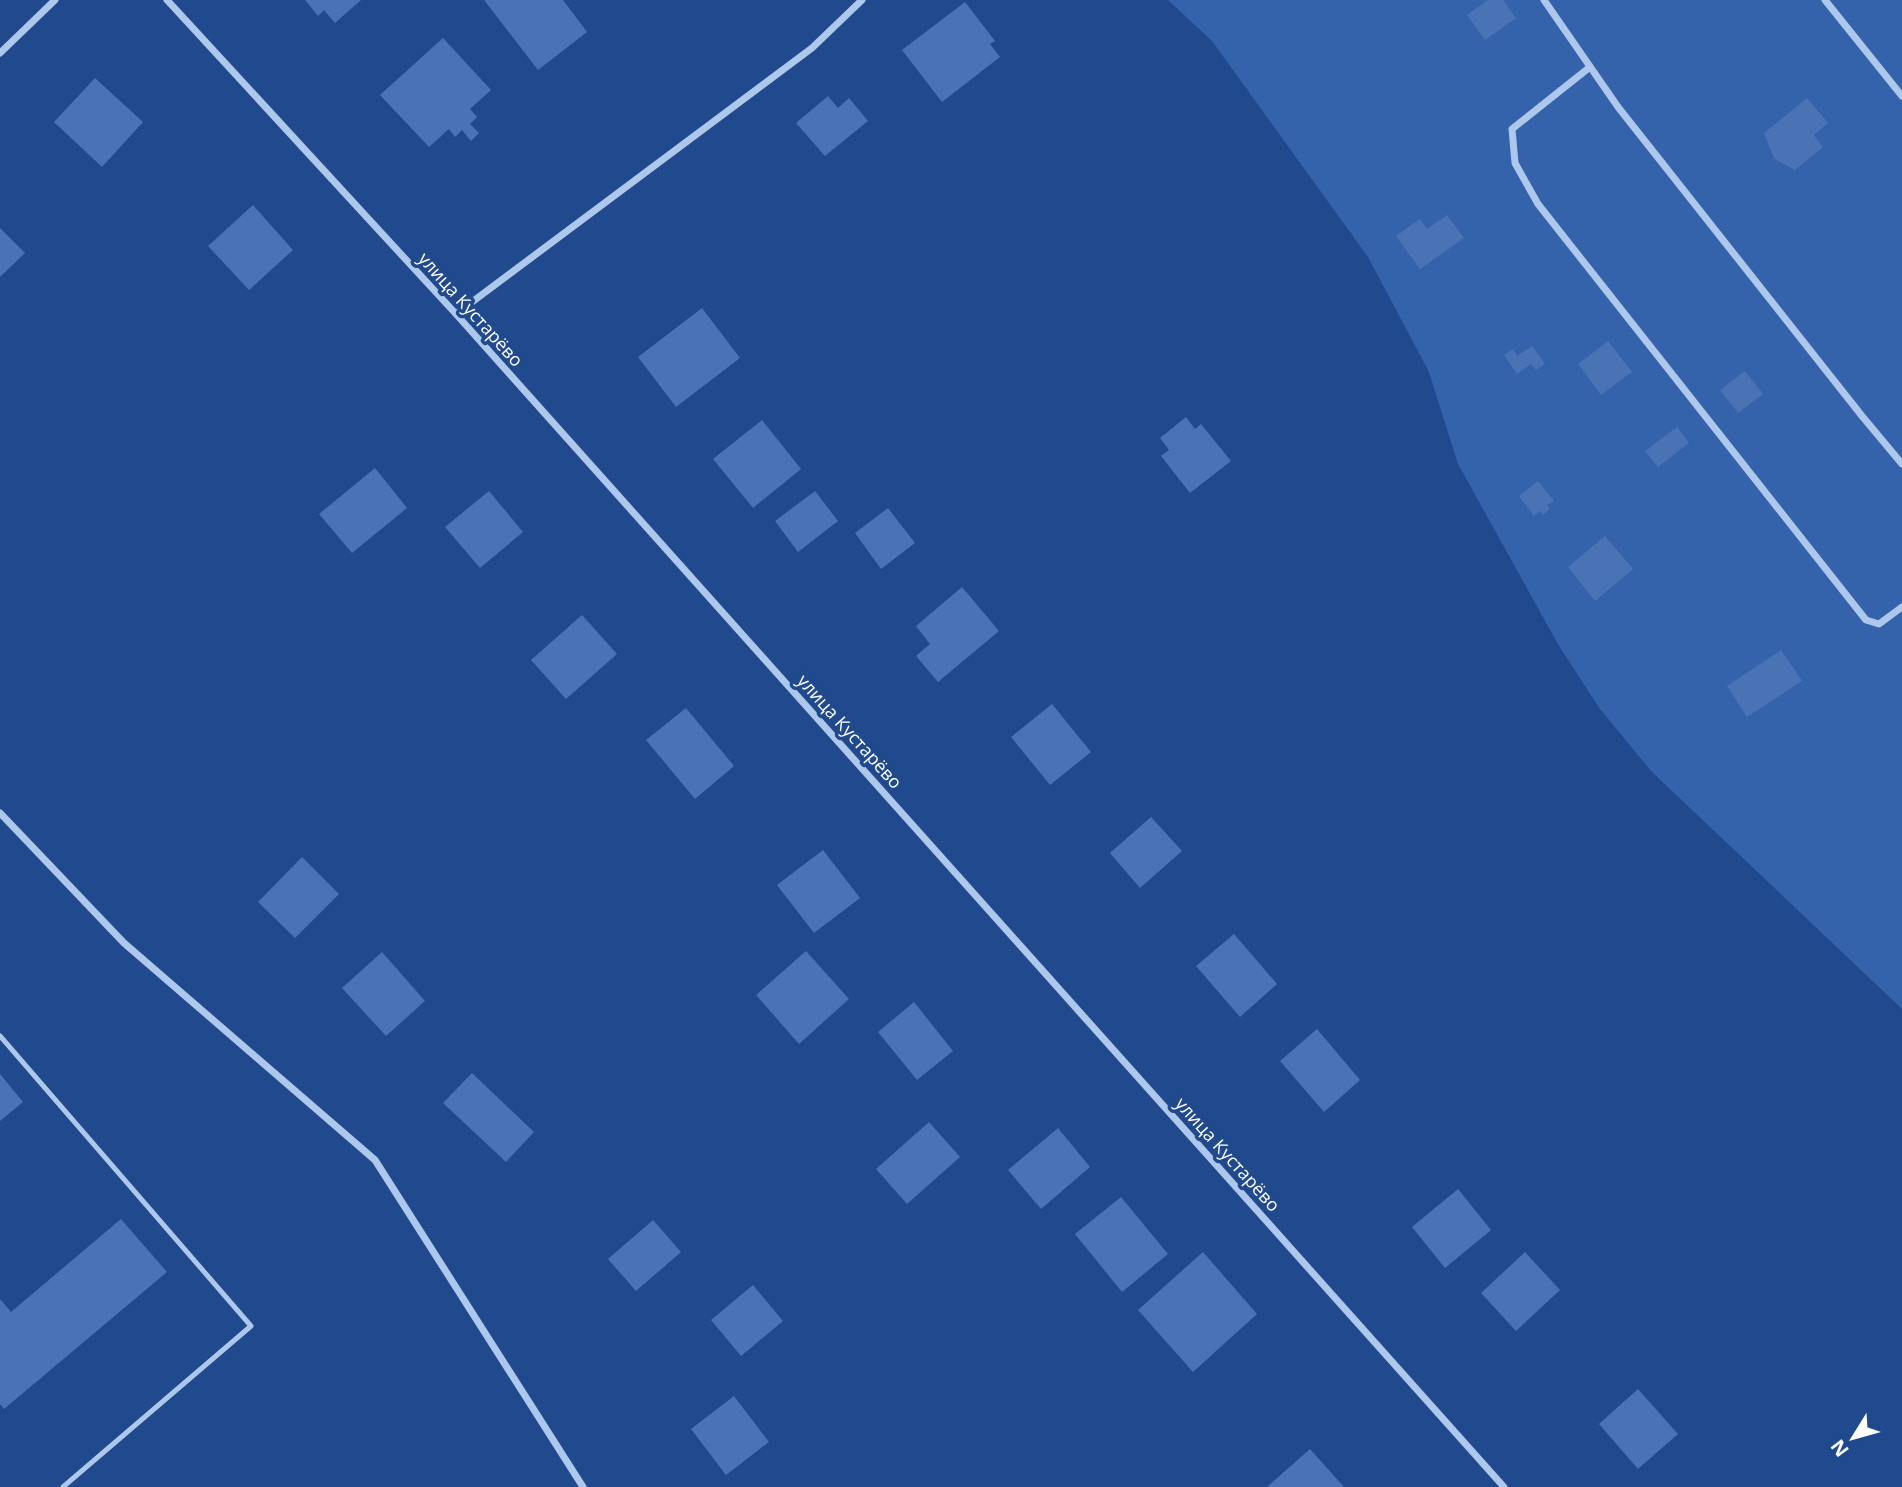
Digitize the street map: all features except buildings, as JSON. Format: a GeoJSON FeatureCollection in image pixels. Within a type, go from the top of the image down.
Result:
{"type":"FeatureCollection","features":[{"type":"Feature","properties":{"kind":"street"},"geometry":{"type":"LineString","coordinates":[[0,53],[55,0]]}},
{"type":"Feature","properties":{"kind":"street","name":"улица Кустарёво"},"geometry":{"type":"LineString","coordinates":[[167,0],[456,314],[1504,1487]]}},
{"type":"Feature","properties":{"kind":"street"},"geometry":{"type":"LineString","coordinates":[[456,314],[812,48],[862,0]]}},
{"type":"Feature","properties":{"kind":"street"},"geometry":{"type":"LineString","coordinates":[[1544,0],[1634,129],[1902,464]]}},
{"type":"Feature","properties":{"kind":"street"},"geometry":{"type":"LineString","coordinates":[[1825,0],[1902,96]]}},
{"type":"Feature","properties":{"kind":"street"},"geometry":{"type":"LineString","coordinates":[[1590,67],[1512,129],[1515,163],[1538,204],[1867,620],[1879,624],[1902,607]]}},
{"type":"Feature","properties":{"kind":"street"},"geometry":{"type":"LineString","coordinates":[[0,813],[124,943],[375,1160],[583,1487]]}},
{"type":"Feature","properties":{"kind":"lane"},"geometry":{"type":"LineString","coordinates":[[0,1036],[251,1326],[63,1487]]}},
{"type":"Feature","properties":{"kind":"shaded area"},"geometry":{"type":"Polygon","coordinates":[[[1168,0],[1902,0],[1902,1009],[1652,772],[1600,709],[1559,646],[1458,464],[1429,372],[1368,257],[1212,41],[1168,0]]]}}]}
